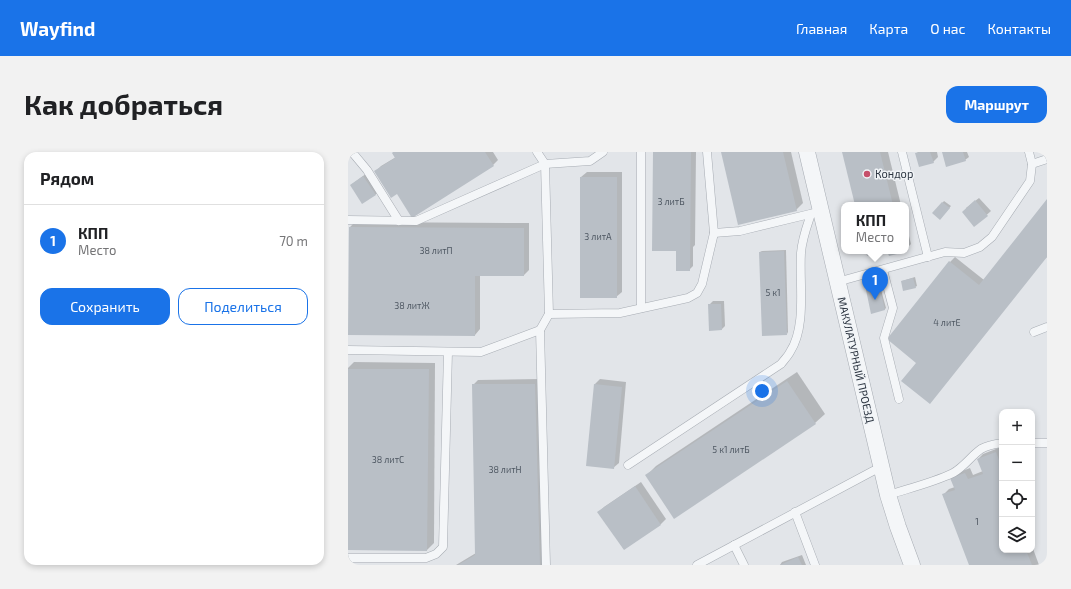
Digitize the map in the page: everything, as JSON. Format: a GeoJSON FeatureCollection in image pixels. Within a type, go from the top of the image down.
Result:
{"type":"FeatureCollection","features":[{"type":"Feature","properties":{"kind":"street","name":"МАКУЛАТУРНЫЙ ПРОЕЗД"},"geometry":{"type":"LineString","coordinates":[[807,152],[816,213],[837,282],[888,495],[912,565]]}},
{"type":"Feature","properties":{"kind":"lane"},"geometry":{"type":"LineString","coordinates":[[537,152],[545,164],[549,314],[540,330],[546,565]]}},
{"type":"Feature","properties":{"kind":"lane"},"geometry":{"type":"LineString","coordinates":[[348,220],[416,221],[545,164],[590,161],[603,152]]}},
{"type":"Feature","properties":{"kind":"lane"},"geometry":{"type":"LineString","coordinates":[[641,152],[642,308]]}},
{"type":"Feature","properties":{"kind":"lane"},"geometry":{"type":"LineString","coordinates":[[549,314],[620,313],[688,298],[697,293],[702,284],[714,233],[707,152]]}},
{"type":"Feature","properties":{"kind":"lane"},"geometry":{"type":"LineString","coordinates":[[902,152],[928,257]]}},
{"type":"Feature","properties":{"kind":"lane"},"geometry":{"type":"LineString","coordinates":[[837,282],[945,252],[964,253],[980,247],[992,237],[1030,181],[1032,164],[1029,152]]}},
{"type":"Feature","properties":{"kind":"lane"},"geometry":{"type":"LineString","coordinates":[[352,154],[367,170],[399,221]]}},
{"type":"Feature","properties":{"kind":"lane"},"geometry":{"type":"LineString","coordinates":[[1032,164],[1047,159]]}},
{"type":"Feature","properties":{"kind":"lane"},"geometry":{"type":"LineString","coordinates":[[714,233],[740,232],[816,213]]}},
{"type":"Feature","properties":{"kind":"lane"},"geometry":{"type":"LineString","coordinates":[[628,465],[781,364],[791,352],[797,335],[800,319],[801,251],[804,233],[816,213]]}},
{"type":"Feature","properties":{"kind":"lane"},"geometry":{"type":"LineString","coordinates":[[883,270],[893,308],[884,338],[899,399]]}},
{"type":"Feature","properties":{"kind":"lane"},"geometry":{"type":"LineString","coordinates":[[1034,332],[1047,327]]}},
{"type":"Feature","properties":{"kind":"lane"},"geometry":{"type":"LineString","coordinates":[[348,350],[481,352],[540,330]]}},
{"type":"Feature","properties":{"kind":"lane"},"geometry":{"type":"LineString","coordinates":[[348,558],[426,558],[436,554],[443,547],[448,352]]}},
{"type":"Feature","properties":{"kind":"lane"},"geometry":{"type":"LineString","coordinates":[[1035,443],[1047,443]]}},
{"type":"Feature","properties":{"kind":"lane"},"geometry":{"type":"LineString","coordinates":[[888,495],[937,480],[963,466],[981,449],[999,444]]}},
{"type":"Feature","properties":{"kind":"lane"},"geometry":{"type":"LineString","coordinates":[[697,565],[881,468]]}},
{"type":"Feature","properties":{"kind":"lane"},"geometry":{"type":"LineString","coordinates":[[795,512],[815,565]]}},
{"type":"Feature","properties":{"kind":"lane"},"geometry":{"type":"LineString","coordinates":[[734,546],[744,565]]}},
{"type":"Feature","properties":{"kind":"building"},"geometry":{"type":"Polygon","coordinates":[[[485,152],[494,166],[412,218],[397,194],[391,198],[374,171],[395,158],[392,153],[485,152]]]}},
{"type":"Feature","properties":{"kind":"building"},"geometry":{"type":"Polygon","coordinates":[[[653,152],[691,152],[690,271],[676,271],[676,251],[652,251],[653,152]]]}},
{"type":"Feature","properties":{"kind":"building"},"geometry":{"type":"Polygon","coordinates":[[[721,152],[783,152],[797,211],[738,225],[721,152]]]}},
{"type":"Feature","properties":{"kind":"building"},"geometry":{"type":"Polygon","coordinates":[[[842,152],[880,152],[892,202],[854,202],[842,152]]]}},
{"type":"Feature","properties":{"kind":"building"},"geometry":{"type":"Polygon","coordinates":[[[930,152],[934,163],[919,167],[915,153],[930,152]]]}},
{"type":"Feature","properties":{"kind":"building"},"geometry":{"type":"Polygon","coordinates":[[[942,152],[963,152],[966,161],[946,167],[942,152]]]}},
{"type":"Feature","properties":{"kind":"building"},"geometry":{"type":"Polygon","coordinates":[[[363,176],[376,195],[362,204],[350,185],[363,176]]]}},
{"type":"Feature","properties":{"kind":"building"},"geometry":{"type":"Polygon","coordinates":[[[580,177],[617,177],[617,298],[580,298],[580,177]]]}},
{"type":"Feature","properties":{"kind":"building"},"geometry":{"type":"Polygon","coordinates":[[[1047,199],[1047,257],[930,404],[901,381],[916,363],[887,339],[949,261],[979,285],[1047,199]]]}},
{"type":"Feature","properties":{"kind":"building"},"geometry":{"type":"Polygon","coordinates":[[[975,200],[988,216],[974,227],[962,212],[975,200]]]}},
{"type":"Feature","properties":{"kind":"building"},"geometry":{"type":"Polygon","coordinates":[[[942,202],[950,208],[940,220],[932,213],[942,202]]]}},
{"type":"Feature","properties":{"kind":"building"},"geometry":{"type":"Polygon","coordinates":[[[349,227],[524,228],[524,276],[475,276],[475,336],[348,335],[349,227]]]}},
{"type":"Feature","properties":{"kind":"building"},"geometry":{"type":"Polygon","coordinates":[[[784,251],[787,335],[762,336],[759,252],[784,251]]]}},
{"type":"Feature","properties":{"kind":"building"},"geometry":{"type":"Polygon","coordinates":[[[913,278],[916,288],[903,291],[901,281],[913,278]]]}},
{"type":"Feature","properties":{"kind":"building"},"geometry":{"type":"Polygon","coordinates":[[[879,286],[885,310],[871,314],[866,290],[879,286]]]}},
{"type":"Feature","properties":{"kind":"building"},"geometry":{"type":"Polygon","coordinates":[[[708,304],[721,304],[722,330],[709,331],[708,304]]]}},
{"type":"Feature","properties":{"kind":"building"},"geometry":{"type":"Polygon","coordinates":[[[348,369],[429,369],[427,551],[348,550],[348,369]]]}},
{"type":"Feature","properties":{"kind":"building"},"geometry":{"type":"Polygon","coordinates":[[[787,381],[816,424],[674,519],[645,475],[787,381]]]}},
{"type":"Feature","properties":{"kind":"building"},"geometry":{"type":"Polygon","coordinates":[[[472,384],[535,384],[540,565],[458,565],[475,555],[472,384]]]}},
{"type":"Feature","properties":{"kind":"building"},"geometry":{"type":"Polygon","coordinates":[[[594,384],[622,387],[614,469],[586,466],[594,384]]]}},
{"type":"Feature","properties":{"kind":"building"},"geometry":{"type":"Polygon","coordinates":[[[996,452],[999,460],[999,553],[1027,553],[1032,565],[969,565],[942,494],[955,490],[950,478],[965,473],[968,479],[983,474],[977,459],[996,452]]]}},
{"type":"Feature","properties":{"kind":"building"},"geometry":{"type":"Polygon","coordinates":[[[635,486],[661,525],[624,550],[597,512],[635,486]]]}},
{"type":"Feature","properties":{"kind":"building"},"geometry":{"type":"Polygon","coordinates":[[[798,557],[802,565],[780,565],[798,557]]]}},
{"type":"Feature","properties":{"kind":"place","name":"Кондор"},"geometry":{"type":"Point","coordinates":[867,174]}},
{"type":"Feature","properties":{"kind":"place","name":"КПП"},"geometry":{"type":"Point","coordinates":[875,300]}}]}
